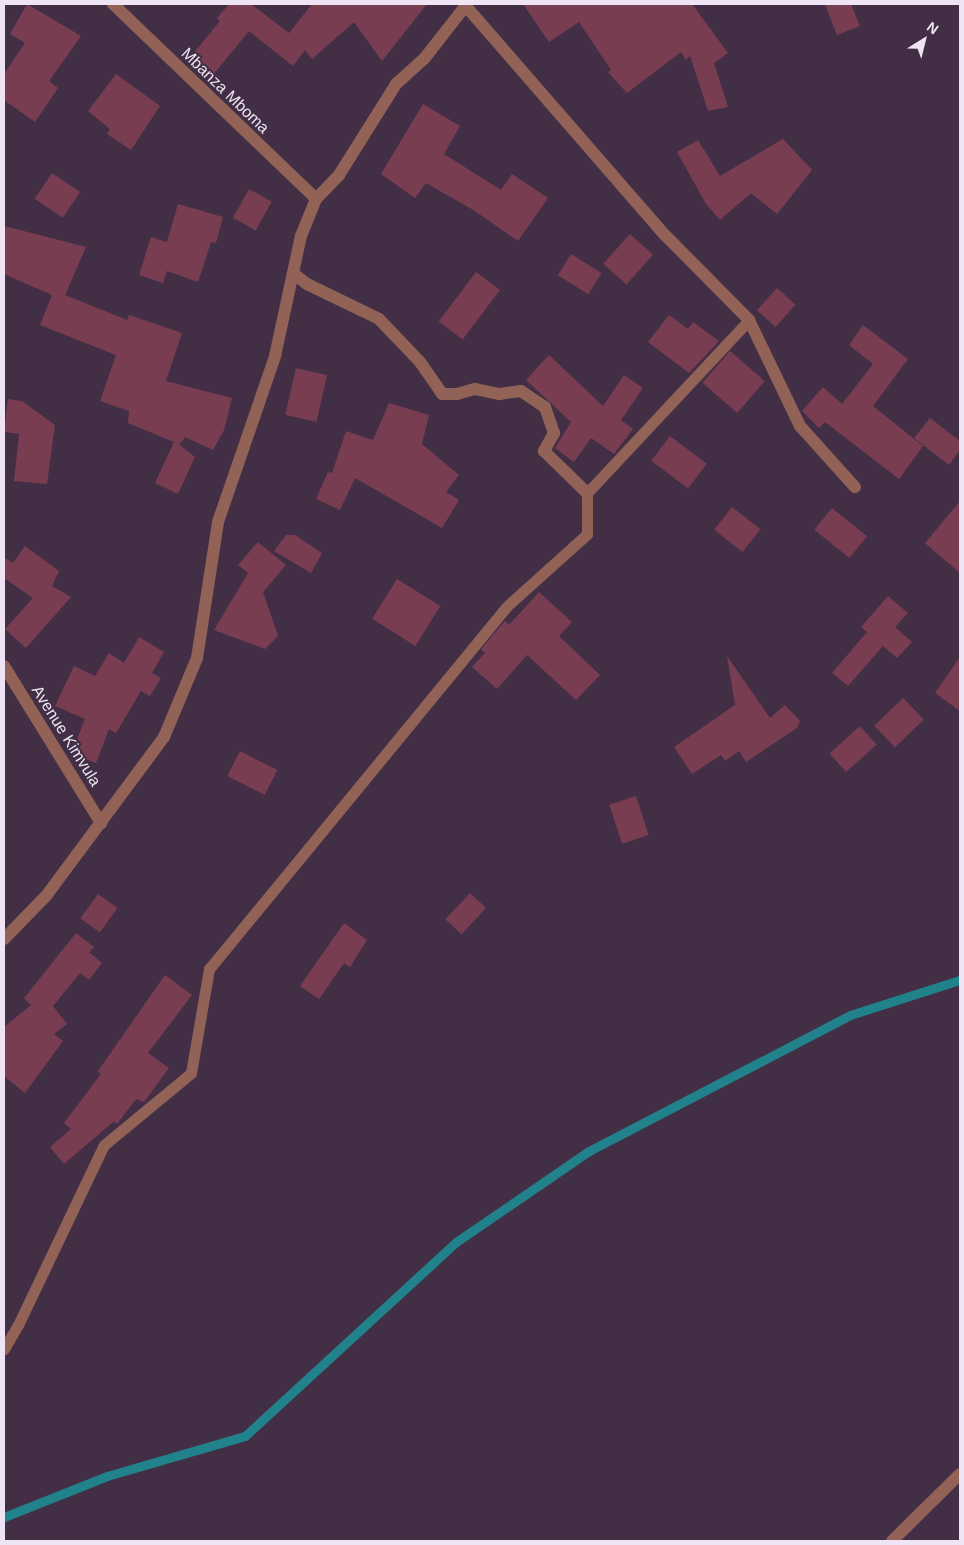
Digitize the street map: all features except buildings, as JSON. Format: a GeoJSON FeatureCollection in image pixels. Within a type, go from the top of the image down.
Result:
{"type":"FeatureCollection","features":[{"type":"Feature","properties":{"kind":"street","name":"Mbanza Mboma"},"geometry":{"type":"LineString","coordinates":[[114,4],[316,199]]}},
{"type":"Feature","properties":{"kind":"street"},"geometry":{"type":"LineString","coordinates":[[4,939],[46,896],[164,737],[197,658],[218,522],[275,356],[301,236],[316,199],[339,175],[396,84],[424,59],[465,4],[665,235],[749,320],[800,426],[855,486]]}},
{"type":"Feature","properties":{"kind":"street"},"geometry":{"type":"LineString","coordinates":[[294,274],[307,284],[380,319],[420,362],[442,394],[457,394],[475,389],[499,394],[522,391],[545,407],[554,433],[544,451],[587,493]]}},
{"type":"Feature","properties":{"kind":"street","name":"Avenue Kimvula"},"geometry":{"type":"LineString","coordinates":[[4,666],[101,823]]}},
{"type":"Feature","properties":{"kind":"street"},"geometry":{"type":"LineString","coordinates":[[892,1541],[960,1474]]}},
{"type":"Feature","properties":{"kind":"lane"},"geometry":{"type":"LineString","coordinates":[[4,1349],[18,1325],[104,1145],[191,1073],[209,969],[506,608],[587,534],[587,493],[749,320]]}},
{"type":"Feature","properties":{"kind":"waterway"},"geometry":{"type":"LineString","coordinates":[[4,1517],[107,1476],[245,1436],[456,1242],[589,1151],[850,1015],[960,980]]}}]}
